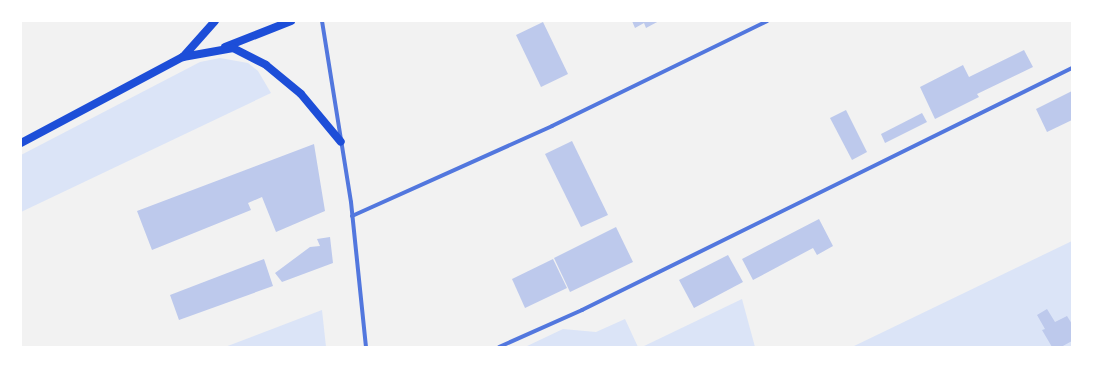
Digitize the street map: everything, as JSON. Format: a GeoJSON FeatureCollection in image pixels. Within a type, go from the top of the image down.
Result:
{"type":"FeatureCollection","features":[{"type":"Feature","properties":{"kind":"main road"},"geometry":{"type":"LineString","coordinates":[[209,30],[215,21]]}},
{"type":"Feature","properties":{"kind":"main road"},"geometry":{"type":"LineString","coordinates":[[21,143],[183,57],[209,30],[220,21]]}},
{"type":"Feature","properties":{"kind":"main road"},"geometry":{"type":"LineString","coordinates":[[213,52],[291,21]]}},
{"type":"Feature","properties":{"kind":"main road"},"geometry":{"type":"LineString","coordinates":[[183,57],[233,48],[266,65],[301,94],[341,142]]}},
{"type":"Feature","properties":{"kind":"street"},"geometry":{"type":"LineString","coordinates":[[322,21],[352,216],[366,347]]}},
{"type":"Feature","properties":{"kind":"street"},"geometry":{"type":"LineString","coordinates":[[352,216],[552,126],[767,21]]}},
{"type":"Feature","properties":{"kind":"street"},"geometry":{"type":"LineString","coordinates":[[499,347],[582,310],[1072,68]]}},
{"type":"Feature","properties":{"kind":"shaded area"},"geometry":{"type":"Polygon","coordinates":[[[220,58],[248,63],[258,71],[271,93],[21,212],[21,155],[200,62],[220,58]]]}},
{"type":"Feature","properties":{"kind":"shaded area"},"geometry":{"type":"Polygon","coordinates":[[[1072,241],[1072,347],[852,347],[1072,241]]]}},
{"type":"Feature","properties":{"kind":"shaded area"},"geometry":{"type":"Polygon","coordinates":[[[742,299],[755,347],[642,347],[742,299]]]}},
{"type":"Feature","properties":{"kind":"shaded area"},"geometry":{"type":"Polygon","coordinates":[[[322,310],[326,347],[225,347],[322,310]]]}},
{"type":"Feature","properties":{"kind":"shaded area"},"geometry":{"type":"Polygon","coordinates":[[[625,319],[638,347],[525,347],[563,329],[596,332],[625,319]]]}},
{"type":"Feature","properties":{"kind":"building"},"geometry":{"type":"Polygon","coordinates":[[[632,21],[659,21],[646,28],[644,23],[635,28],[632,21]]]}},
{"type":"Feature","properties":{"kind":"building"},"geometry":{"type":"Polygon","coordinates":[[[543,22],[568,74],[541,87],[516,35],[543,22]]]}},
{"type":"Feature","properties":{"kind":"building"},"geometry":{"type":"Polygon","coordinates":[[[1024,50],[1033,67],[977,94],[979,97],[935,119],[920,87],[963,65],[969,77],[1024,50]]]}},
{"type":"Feature","properties":{"kind":"building"},"geometry":{"type":"Polygon","coordinates":[[[1072,91],[1072,120],[1047,132],[1036,109],[1072,91]]]}},
{"type":"Feature","properties":{"kind":"building"},"geometry":{"type":"Polygon","coordinates":[[[846,110],[867,152],[852,160],[830,118],[846,110]]]}},
{"type":"Feature","properties":{"kind":"building"},"geometry":{"type":"Polygon","coordinates":[[[922,113],[927,122],[885,143],[881,134],[922,113]]]}},
{"type":"Feature","properties":{"kind":"building"},"geometry":{"type":"Polygon","coordinates":[[[572,141],[608,215],[581,227],[545,154],[572,141]]]}},
{"type":"Feature","properties":{"kind":"building"},"geometry":{"type":"Polygon","coordinates":[[[314,144],[325,211],[276,232],[262,197],[248,203],[251,210],[152,250],[137,211],[314,144]]]}},
{"type":"Feature","properties":{"kind":"building"},"geometry":{"type":"Polygon","coordinates":[[[819,219],[833,246],[817,255],[813,248],[753,280],[742,259],[819,219]]]}},
{"type":"Feature","properties":{"kind":"building"},"geometry":{"type":"Polygon","coordinates":[[[616,227],[633,262],[570,292],[554,258],[616,227]]]}},
{"type":"Feature","properties":{"kind":"building"},"geometry":{"type":"Polygon","coordinates":[[[330,237],[333,263],[282,282],[275,273],[310,247],[320,246],[317,239],[330,237]]]}},
{"type":"Feature","properties":{"kind":"building"},"geometry":{"type":"Polygon","coordinates":[[[728,255],[743,282],[694,308],[679,280],[728,255]]]}},
{"type":"Feature","properties":{"kind":"building"},"geometry":{"type":"Polygon","coordinates":[[[264,259],[273,286],[179,320],[170,295],[264,259]]]}},
{"type":"Feature","properties":{"kind":"building"},"geometry":{"type":"Polygon","coordinates":[[[553,259],[567,288],[525,308],[512,279],[553,259]]]}},
{"type":"Feature","properties":{"kind":"building"},"geometry":{"type":"Polygon","coordinates":[[[1047,309],[1055,322],[1067,316],[1072,324],[1072,341],[1061,347],[1052,347],[1042,330],[1045,329],[1037,315],[1047,309]]]}}]}
